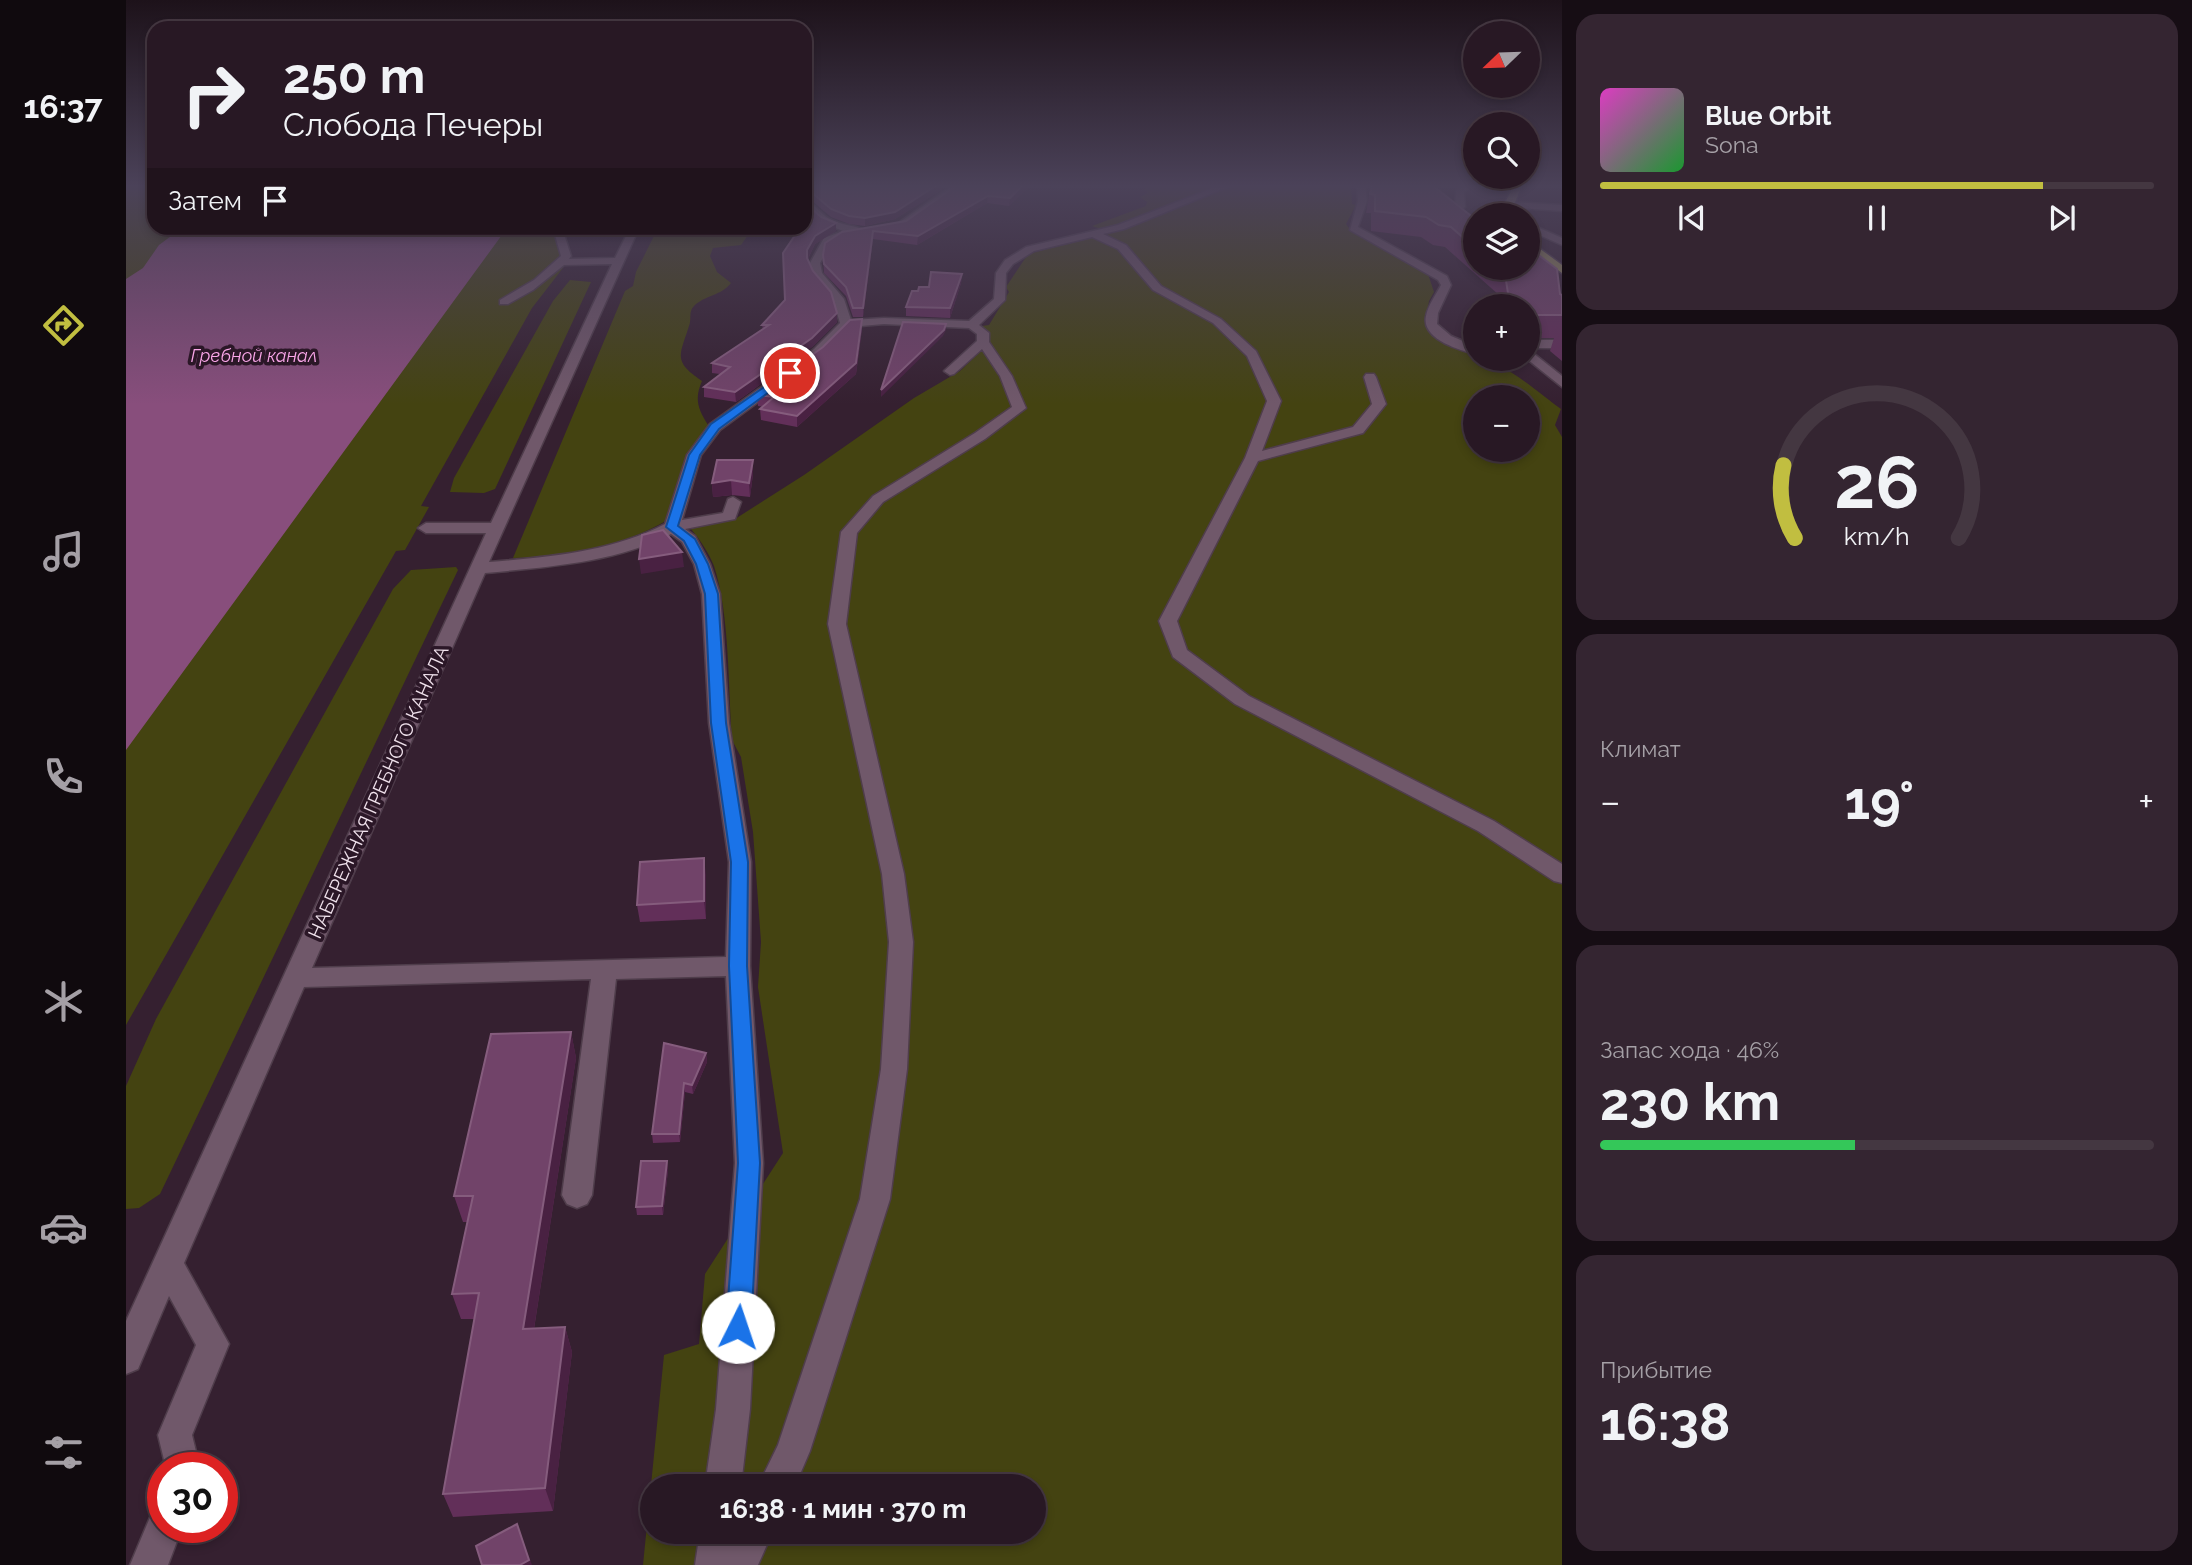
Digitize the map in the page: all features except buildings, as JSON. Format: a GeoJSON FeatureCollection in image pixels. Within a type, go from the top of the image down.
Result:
{"type":"FeatureCollection","features":[{"type":"Feature","properties":{"kind":"main road"},"geometry":{"type":"LineString","coordinates":[[1547,258],[1562,270]]}},
{"type":"Feature","properties":{"kind":"street"},"geometry":{"type":"LineString","coordinates":[[504,302],[523,293],[564,258]]}},
{"type":"Feature","properties":{"kind":"street","name":"НАБЕРЕЖНАЯ ГРЕБНОГО КАНАЛА"},"geometry":{"type":"LineString","coordinates":[[126,1358],[619,258]]}},
{"type":"Feature","properties":{"kind":"street"},"geometry":{"type":"LineString","coordinates":[[818,258],[815,263],[817,274],[838,299],[846,324]]}},
{"type":"Feature","properties":{"kind":"street"},"geometry":{"type":"LineString","coordinates":[[950,371],[999,300],[1001,273],[1015,258]]}},
{"type":"Feature","properties":{"kind":"street"},"geometry":{"type":"LineString","coordinates":[[1134,258],[1141,271],[1157,288],[1217,321],[1252,354],[1274,401],[1252,458],[1168,621],[1179,653],[1242,699],[1486,826],[1562,875]]}},
{"type":"Feature","properties":{"kind":"street"},"geometry":{"type":"LineString","coordinates":[[1407,258],[1443,278],[1446,285],[1431,317],[1432,327],[1441,335],[1463,345]]}},
{"type":"Feature","properties":{"kind":"street"},"geometry":{"type":"LineString","coordinates":[[562,261],[617,261]]}},
{"type":"Feature","properties":{"kind":"street"},"geometry":{"type":"LineString","coordinates":[[672,527],[695,455],[715,427],[818,352],[846,324],[884,321],[977,333],[1006,376],[1019,408],[981,436],[878,499],[849,532],[837,624],[893,874],[901,942],[894,1069],[875,1199],[793,1451],[782,1474]]}},
{"type":"Feature","properties":{"kind":"street"},"geometry":{"type":"LineString","coordinates":[[1540,344],[1562,344]]}},
{"type":"Feature","properties":{"kind":"street"},"geometry":{"type":"LineString","coordinates":[[1540,364],[1562,383]]}},
{"type":"Feature","properties":{"kind":"street"},"geometry":{"type":"LineString","coordinates":[[1252,458],[1358,430],[1379,404],[1370,377]]}},
{"type":"Feature","properties":{"kind":"street"},"geometry":{"type":"LineString","coordinates":[[478,568],[539,563],[607,552],[645,541],[672,527],[730,516],[733,502]]}},
{"type":"Feature","properties":{"kind":"street"},"geometry":{"type":"LineString","coordinates":[[672,527],[689,539],[702,564],[711,594],[719,723],[740,862],[738,966],[749,1163],[733,1409],[725,1474]]}},
{"type":"Feature","properties":{"kind":"street"},"geometry":{"type":"LineString","coordinates":[[426,528],[496,528]]}},
{"type":"Feature","properties":{"kind":"street"},"geometry":{"type":"LineString","coordinates":[[296,978],[738,966]]}},
{"type":"Feature","properties":{"kind":"street"},"geometry":{"type":"LineString","coordinates":[[577,1195],[605,969]]}},
{"type":"Feature","properties":{"kind":"street"},"geometry":{"type":"LineString","coordinates":[[168,1264],[213,1344],[174,1434],[179,1452]]}},
{"type":"Feature","properties":{"kind":"street"},"geometry":{"type":"LineString","coordinates":[[149,1565],[158,1543]]}},
{"type":"Feature","properties":{"kind":"street"},"geometry":{"type":"LineString","coordinates":[[714,1565],[716,1544]]}},
{"type":"Feature","properties":{"kind":"street"},"geometry":{"type":"LineString","coordinates":[[739,1565],[749,1544]]}},
{"type":"Feature","properties":{"kind":"shaded area","name":"Гребной канал"},"geometry":{"type":"Polygon","coordinates":[[[126,258],[568,258],[532,308],[421,506],[429,507],[405,550],[396,551],[126,1025],[126,258]]]}},
{"type":"Feature","properties":{"kind":"shaded area"},"geometry":{"type":"Polygon","coordinates":[[[643,258],[711,258],[717,272],[731,283],[723,291],[698,302],[691,311],[681,357],[686,368],[702,381],[698,404],[708,425],[690,454],[669,519],[633,536],[594,549],[553,556],[513,558],[625,291],[633,286],[643,258]]]}},
{"type":"Feature","properties":{"kind":"shaded area"},"geometry":{"type":"Polygon","coordinates":[[[1025,258],[1399,258],[1428,274],[1434,292],[1429,301],[1425,324],[1430,331],[1463,349],[1463,371],[1509,371],[1529,385],[1463,385],[1463,462],[1540,462],[1540,393],[1561,409],[1555,425],[1562,437],[1562,1565],[643,1565],[645,1544],[1046,1544],[1046,1474],[652,1474],[664,1355],[699,1344],[705,1274],[783,1153],[758,987],[761,942],[753,832],[741,757],[732,740],[723,607],[710,556],[691,529],[735,519],[804,475],[914,398],[960,371],[980,352],[988,335],[982,326],[989,325],[1009,292],[1006,287],[1025,258]]]}},
{"type":"Feature","properties":{"kind":"shaded area"},"geometry":{"type":"Polygon","coordinates":[[[570,280],[591,282],[495,489],[484,493],[450,492],[454,478],[553,301],[570,280]]]}},
{"type":"Feature","properties":{"kind":"shaded area"},"geometry":{"type":"Polygon","coordinates":[[[456,567],[458,570],[160,1194],[139,1208],[126,1209],[126,1086],[156,1019],[393,589],[411,570],[456,567]]]}},
{"type":"Feature","properties":{"kind":"water","name":"Гребной канал"},"geometry":{"type":"Polygon","coordinates":[[[150,258],[485,258],[126,750],[126,279],[143,268],[150,258]]]}},
{"type":"Feature","properties":{"kind":"route"},"geometry":{"type":"LineString","coordinates":[[738,1327],[749,1163],[738,966],[740,862],[719,723],[711,632],[711,594],[702,564],[689,539],[672,527],[695,455],[715,427],[736,409],[790,373]]}}]}
